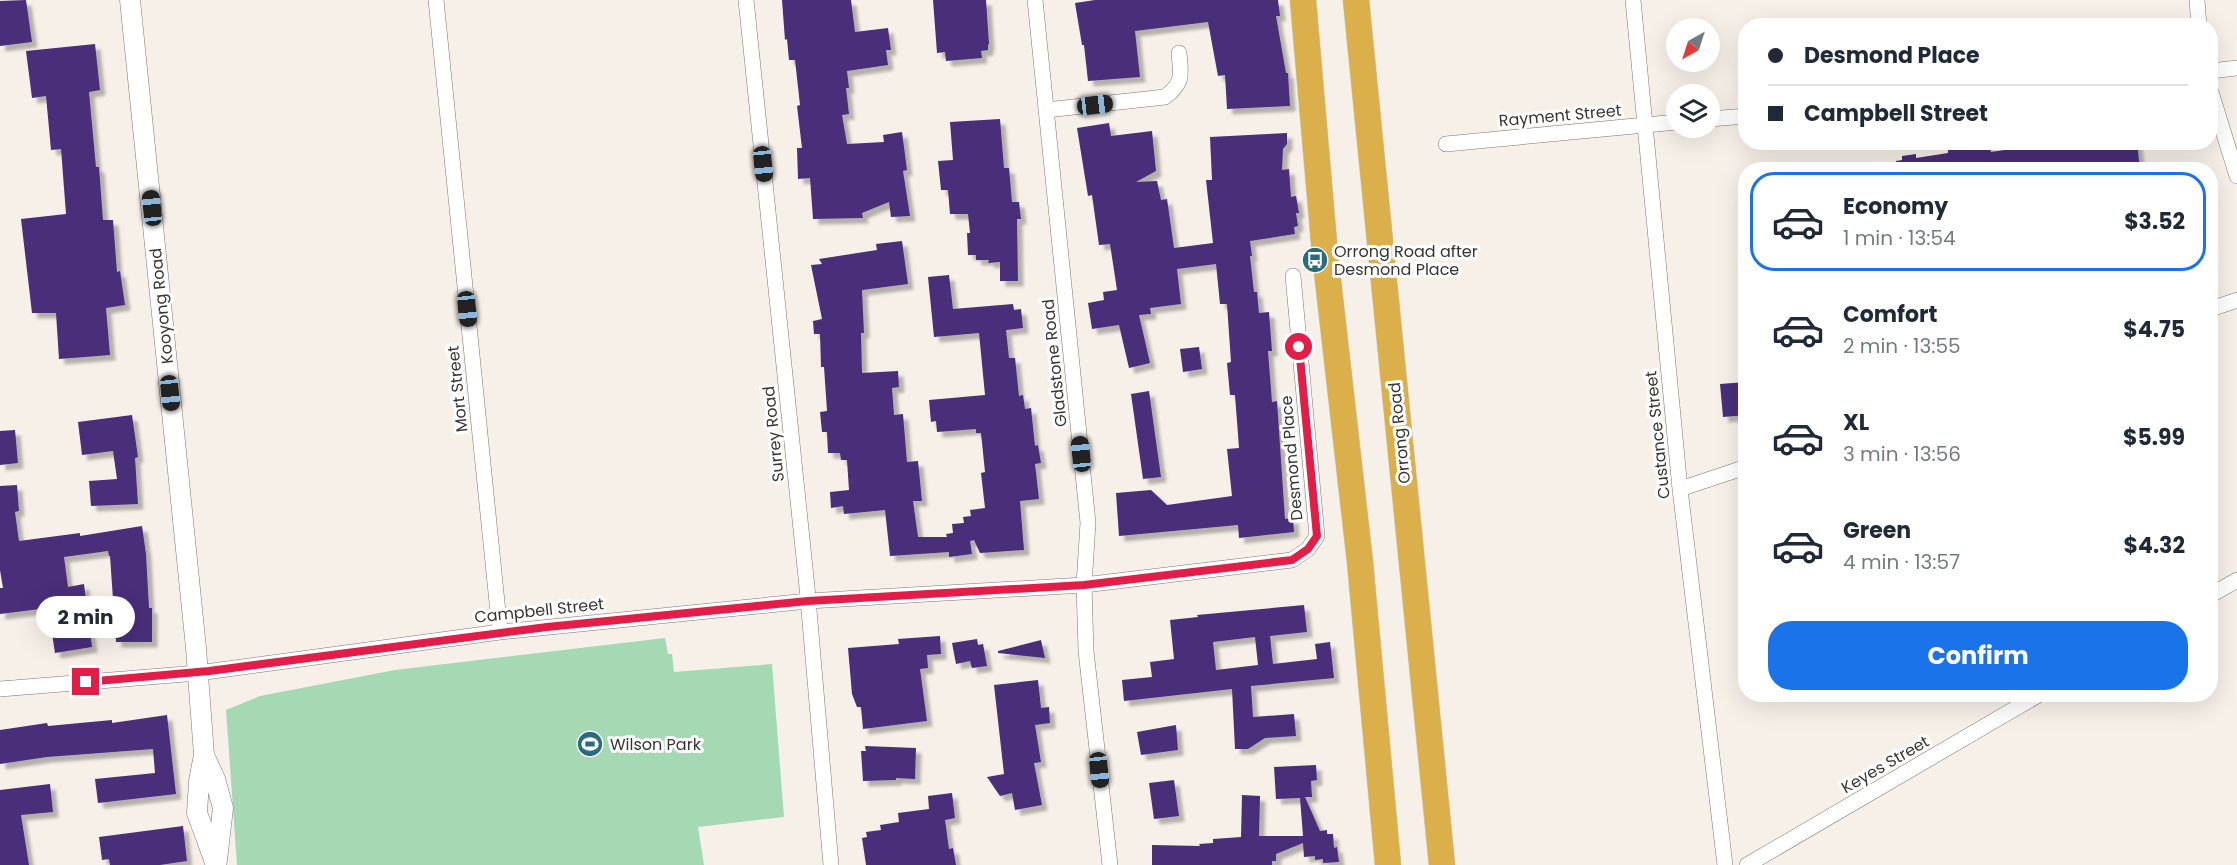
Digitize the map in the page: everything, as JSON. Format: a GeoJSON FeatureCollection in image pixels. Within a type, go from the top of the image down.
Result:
{"type":"FeatureCollection","features":[{"type":"Feature","properties":{"kind":"highway"},"geometry":{"type":"LineString","coordinates":[[1303,0],[1325,254],[1358,550],[1388,865]]}},
{"type":"Feature","properties":{"kind":"highway","name":"Orrong Road"},"geometry":{"type":"LineString","coordinates":[[1356,0],[1442,865]]}},
{"type":"Feature","properties":{"kind":"street","name":"Kooyong Road"},"geometry":{"type":"LineString","coordinates":[[130,0],[198,673],[204,755],[199,781],[197,813],[216,865]]}},
{"type":"Feature","properties":{"kind":"street","name":"Mort Street"},"geometry":{"type":"LineString","coordinates":[[436,0],[500,632]]}},
{"type":"Feature","properties":{"kind":"street","name":"Surrey Road"},"geometry":{"type":"LineString","coordinates":[[746,0],[808,601],[831,865]]}},
{"type":"Feature","properties":{"kind":"street","name":"Gladstone Road"},"geometry":{"type":"LineString","coordinates":[[1035,0],[1088,523],[1084,585],[1086,651],[1110,865]]}},
{"type":"Feature","properties":{"kind":"street","name":"Custance Street"},"geometry":{"type":"LineString","coordinates":[[1633,0],[1680,489],[1725,865]]}},
{"type":"Feature","properties":{"kind":"street"},"geometry":{"type":"LineString","coordinates":[[2197,0],[2198,18]]}},
{"type":"Feature","properties":{"kind":"street"},"geometry":{"type":"LineString","coordinates":[[1046,110],[1165,97],[1176,88],[1181,78],[1179,53]]}},
{"type":"Feature","properties":{"kind":"street"},"geometry":{"type":"LineString","coordinates":[[2218,70],[2237,68]]}},
{"type":"Feature","properties":{"kind":"street"},"geometry":{"type":"LineString","coordinates":[[2218,115],[2237,176]]}},
{"type":"Feature","properties":{"kind":"street"},"geometry":{"type":"LineString","coordinates":[[1720,118],[1738,117]]}},
{"type":"Feature","properties":{"kind":"street","name":"Rayment Street"},"geometry":{"type":"LineString","coordinates":[[1446,144],[1666,123]]}},
{"type":"Feature","properties":{"kind":"street","name":"Desmond Place"},"geometry":{"type":"LineString","coordinates":[[1084,585],[1292,560],[1308,549],[1317,536],[1293,276]]}},
{"type":"Feature","properties":{"kind":"street"},"geometry":{"type":"LineString","coordinates":[[2218,307],[2237,300]]}},
{"type":"Feature","properties":{"kind":"street"},"geometry":{"type":"LineString","coordinates":[[1680,489],[1738,470]]}},
{"type":"Feature","properties":{"kind":"street"},"geometry":{"type":"LineString","coordinates":[[2218,592],[2237,580]]}},
{"type":"Feature","properties":{"kind":"street","name":"Campbell Street"},"geometry":{"type":"LineString","coordinates":[[0,689],[198,673],[500,632],[808,601],[1084,585]]}},
{"type":"Feature","properties":{"kind":"street","name":"Keyes Street"},"geometry":{"type":"LineString","coordinates":[[1747,865],[2026,702]]}},
{"type":"Feature","properties":{"kind":"green space","name":"Wilson Park"},"geometry":{"type":"Polygon","coordinates":[[[665,638],[668,654],[672,654],[674,672],[772,664],[784,817],[698,827],[704,865],[237,865],[226,710],[260,696],[395,670],[665,638]]]}},
{"type":"Feature","properties":{"kind":"building"},"geometry":{"type":"Polygon","coordinates":[[[26,0],[32,42],[0,46],[0,1],[26,0]]]}},
{"type":"Feature","properties":{"kind":"building"},"geometry":{"type":"Polygon","coordinates":[[[782,0],[851,0],[855,32],[888,28],[891,50],[886,50],[888,65],[847,71],[849,114],[842,115],[847,144],[884,142],[883,135],[902,132],[907,170],[903,171],[910,216],[891,217],[889,202],[862,213],[863,218],[813,219],[810,178],[798,179],[797,148],[802,148],[797,106],[800,105],[795,60],[789,60],[787,39],[785,40],[782,0]]]}},
{"type":"Feature","properties":{"kind":"building"},"geometry":{"type":"Polygon","coordinates":[[[933,0],[986,0],[989,44],[988,50],[981,51],[982,58],[946,61],[945,52],[937,53],[933,0]]]}},
{"type":"Feature","properties":{"kind":"building"},"geometry":{"type":"Polygon","coordinates":[[[1095,0],[1278,0],[1280,16],[1276,16],[1286,73],[1288,73],[1290,106],[1227,109],[1225,75],[1218,76],[1208,22],[1135,31],[1140,77],[1088,81],[1084,45],[1082,45],[1075,3],[1095,0]]]}},
{"type":"Feature","properties":{"kind":"building"},"geometry":{"type":"Polygon","coordinates":[[[95,44],[100,90],[89,92],[96,167],[99,167],[103,220],[113,220],[117,272],[120,271],[125,305],[106,308],[110,355],[59,359],[56,313],[32,313],[21,219],[66,214],[61,149],[51,150],[46,96],[32,98],[26,51],[95,44]]]}},
{"type":"Feature","properties":{"kind":"building"},"geometry":{"type":"Polygon","coordinates":[[[1000,119],[1004,168],[1009,168],[1012,202],[1019,202],[1021,219],[1017,219],[1018,281],[1000,281],[1000,262],[988,263],[989,260],[976,260],[976,255],[968,255],[967,233],[970,233],[968,214],[950,214],[948,190],[941,190],[938,161],[953,160],[950,122],[1000,119]]]}},
{"type":"Feature","properties":{"kind":"building"},"geometry":{"type":"Polygon","coordinates":[[[1109,123],[1111,136],[1152,131],[1156,171],[1136,182],[1157,181],[1161,200],[1167,199],[1174,248],[1213,243],[1206,180],[1212,180],[1210,137],[1287,133],[1287,144],[1283,149],[1282,170],[1289,169],[1291,197],[1296,196],[1299,213],[1296,213],[1298,226],[1294,227],[1295,234],[1250,241],[1252,256],[1250,256],[1259,313],[1269,312],[1272,351],[1268,351],[1272,402],[1277,401],[1285,519],[1293,518],[1294,532],[1239,538],[1238,525],[1119,536],[1116,493],[1151,490],[1167,505],[1232,496],[1227,449],[1239,448],[1235,395],[1230,395],[1227,363],[1231,362],[1227,304],[1220,304],[1216,264],[1177,269],[1181,304],[1150,308],[1151,314],[1139,315],[1150,363],[1129,368],[1119,325],[1092,329],[1088,303],[1104,300],[1103,292],[1117,290],[1110,244],[1099,245],[1092,195],[1088,196],[1077,128],[1109,123]]]}},
{"type":"Feature","properties":{"kind":"building"},"geometry":{"type":"Polygon","coordinates":[[[1948,150],[1991,150],[1991,152],[2004,150],[2138,150],[2139,162],[1896,161],[1902,160],[1902,156],[1916,154],[1916,158],[1948,153],[1948,150]]]}},
{"type":"Feature","properties":{"kind":"building"},"geometry":{"type":"Polygon","coordinates":[[[902,241],[908,284],[862,290],[864,333],[861,333],[862,373],[898,371],[899,387],[892,388],[894,415],[903,414],[907,462],[918,461],[922,501],[913,501],[918,537],[947,537],[946,534],[953,533],[952,524],[964,523],[963,517],[971,516],[970,510],[985,508],[981,473],[985,472],[981,433],[976,433],[976,429],[937,432],[936,421],[931,422],[929,400],[985,395],[979,333],[934,337],[928,277],[949,275],[953,309],[1013,304],[1014,310],[1021,309],[1023,328],[1006,330],[1009,358],[1015,358],[1019,396],[1023,395],[1025,409],[1031,408],[1035,446],[1038,445],[1041,463],[1035,464],[1039,499],[1020,501],[1024,550],[980,553],[974,540],[970,541],[972,554],[949,557],[949,552],[890,556],[885,510],[844,514],[843,506],[831,508],[830,492],[849,490],[847,460],[841,460],[840,453],[828,453],[827,432],[822,432],[820,412],[827,411],[824,367],[821,367],[820,334],[814,334],[813,321],[822,319],[811,265],[822,264],[819,259],[877,250],[876,244],[902,241]]]}},
{"type":"Feature","properties":{"kind":"building"},"geometry":{"type":"Polygon","coordinates":[[[1199,347],[1202,369],[1183,372],[1180,349],[1199,347]]]}},
{"type":"Feature","properties":{"kind":"building"},"geometry":{"type":"Polygon","coordinates":[[[1738,383],[1738,416],[1723,417],[1720,384],[1738,383]]]}},
{"type":"Feature","properties":{"kind":"building"},"geometry":{"type":"Polygon","coordinates":[[[1149,391],[1161,477],[1143,479],[1131,394],[1149,391]]]}},
{"type":"Feature","properties":{"kind":"building"},"geometry":{"type":"Polygon","coordinates":[[[132,415],[138,457],[135,458],[138,504],[91,506],[89,481],[117,479],[113,451],[82,455],[78,422],[132,415]]]}},
{"type":"Feature","properties":{"kind":"building"},"geometry":{"type":"Polygon","coordinates":[[[15,430],[18,463],[0,465],[0,431],[15,430]]]}},
{"type":"Feature","properties":{"kind":"building"},"geometry":{"type":"Polygon","coordinates":[[[17,485],[19,511],[15,512],[19,541],[80,533],[80,536],[142,526],[149,608],[152,608],[152,642],[116,642],[108,551],[64,557],[68,587],[84,584],[92,647],[55,653],[48,608],[0,614],[0,588],[3,588],[0,570],[0,486],[17,485]]]}},
{"type":"Feature","properties":{"kind":"building"},"geometry":{"type":"Polygon","coordinates":[[[1304,605],[1307,632],[1270,636],[1273,664],[1317,659],[1315,644],[1330,642],[1334,678],[1251,686],[1253,717],[1294,714],[1296,736],[1265,738],[1248,749],[1235,749],[1232,689],[1124,701],[1122,680],[1152,677],[1150,662],[1174,659],[1170,620],[1198,617],[1197,615],[1304,605]],[[1255,637],[1213,642],[1216,670],[1258,665],[1255,637]]]}},
{"type":"Feature","properties":{"kind":"building"},"geometry":{"type":"Polygon","coordinates":[[[940,636],[941,654],[927,655],[928,668],[920,669],[927,721],[863,729],[861,707],[857,707],[852,694],[848,648],[899,644],[898,639],[940,636]]]}},
{"type":"Feature","properties":{"kind":"building"},"geometry":{"type":"Polygon","coordinates":[[[977,639],[978,645],[983,644],[987,666],[972,668],[970,661],[956,664],[952,643],[977,639]]]}},
{"type":"Feature","properties":{"kind":"building"},"geometry":{"type":"Polygon","coordinates":[[[1041,640],[1045,658],[998,653],[998,651],[1041,640]]]}},
{"type":"Feature","properties":{"kind":"building"},"geometry":{"type":"Polygon","coordinates":[[[1038,680],[1041,708],[1049,707],[1050,723],[1035,725],[1041,762],[1034,763],[1042,805],[1015,810],[1012,793],[1000,796],[987,777],[1004,774],[994,685],[1038,680]]]}},
{"type":"Feature","properties":{"kind":"building"},"geometry":{"type":"Polygon","coordinates":[[[167,715],[176,794],[98,803],[95,779],[155,773],[153,749],[47,757],[0,764],[0,730],[47,723],[48,726],[112,720],[112,723],[167,715]]]}},
{"type":"Feature","properties":{"kind":"building"},"geometry":{"type":"Polygon","coordinates":[[[1176,725],[1178,750],[1141,755],[1137,732],[1176,725]]]}},
{"type":"Feature","properties":{"kind":"building"},"geometry":{"type":"Polygon","coordinates":[[[865,746],[916,748],[915,779],[863,781],[861,751],[866,751],[865,746]]]}},
{"type":"Feature","properties":{"kind":"building"},"geometry":{"type":"Polygon","coordinates":[[[1316,765],[1317,780],[1311,781],[1312,797],[1305,797],[1320,831],[1327,830],[1327,834],[1333,834],[1334,848],[1337,847],[1339,862],[1323,863],[1323,859],[1315,860],[1315,856],[1304,857],[1303,843],[1276,854],[1276,861],[1272,861],[1272,865],[1152,865],[1152,845],[1200,846],[1199,844],[1213,843],[1213,839],[1241,837],[1242,795],[1260,796],[1259,836],[1303,836],[1300,798],[1276,799],[1274,767],[1316,765]]]}},
{"type":"Feature","properties":{"kind":"building"},"geometry":{"type":"Polygon","coordinates":[[[1174,780],[1179,816],[1154,819],[1149,783],[1174,780]]]}},
{"type":"Feature","properties":{"kind":"building"},"geometry":{"type":"Polygon","coordinates":[[[50,784],[53,812],[21,815],[29,865],[0,865],[0,790],[50,784]]]}},
{"type":"Feature","properties":{"kind":"building"},"geometry":{"type":"Polygon","coordinates":[[[952,793],[955,818],[945,820],[949,849],[953,848],[956,865],[866,865],[862,838],[867,837],[866,832],[881,830],[880,825],[899,822],[898,813],[929,809],[928,796],[952,793]]]}},
{"type":"Feature","properties":{"kind":"building"},"geometry":{"type":"Polygon","coordinates":[[[183,826],[187,861],[160,865],[110,865],[109,859],[102,860],[99,837],[183,826]]]}},
{"type":"Feature","properties":{"kind":"place","name":"Orrong Road after Desmond Place"},"geometry":{"type":"Point","coordinates":[1315,260]}},
{"type":"Feature","properties":{"kind":"place","name":"Wilson Park"},"geometry":{"type":"Point","coordinates":[590,744]}},
{"type":"Feature","properties":{"kind":"route"},"geometry":{"type":"LineString","coordinates":[[86,682],[209,671],[547,627],[808,601],[1084,585],[1292,560],[1308,549],[1317,536],[1299,347]]}}]}
